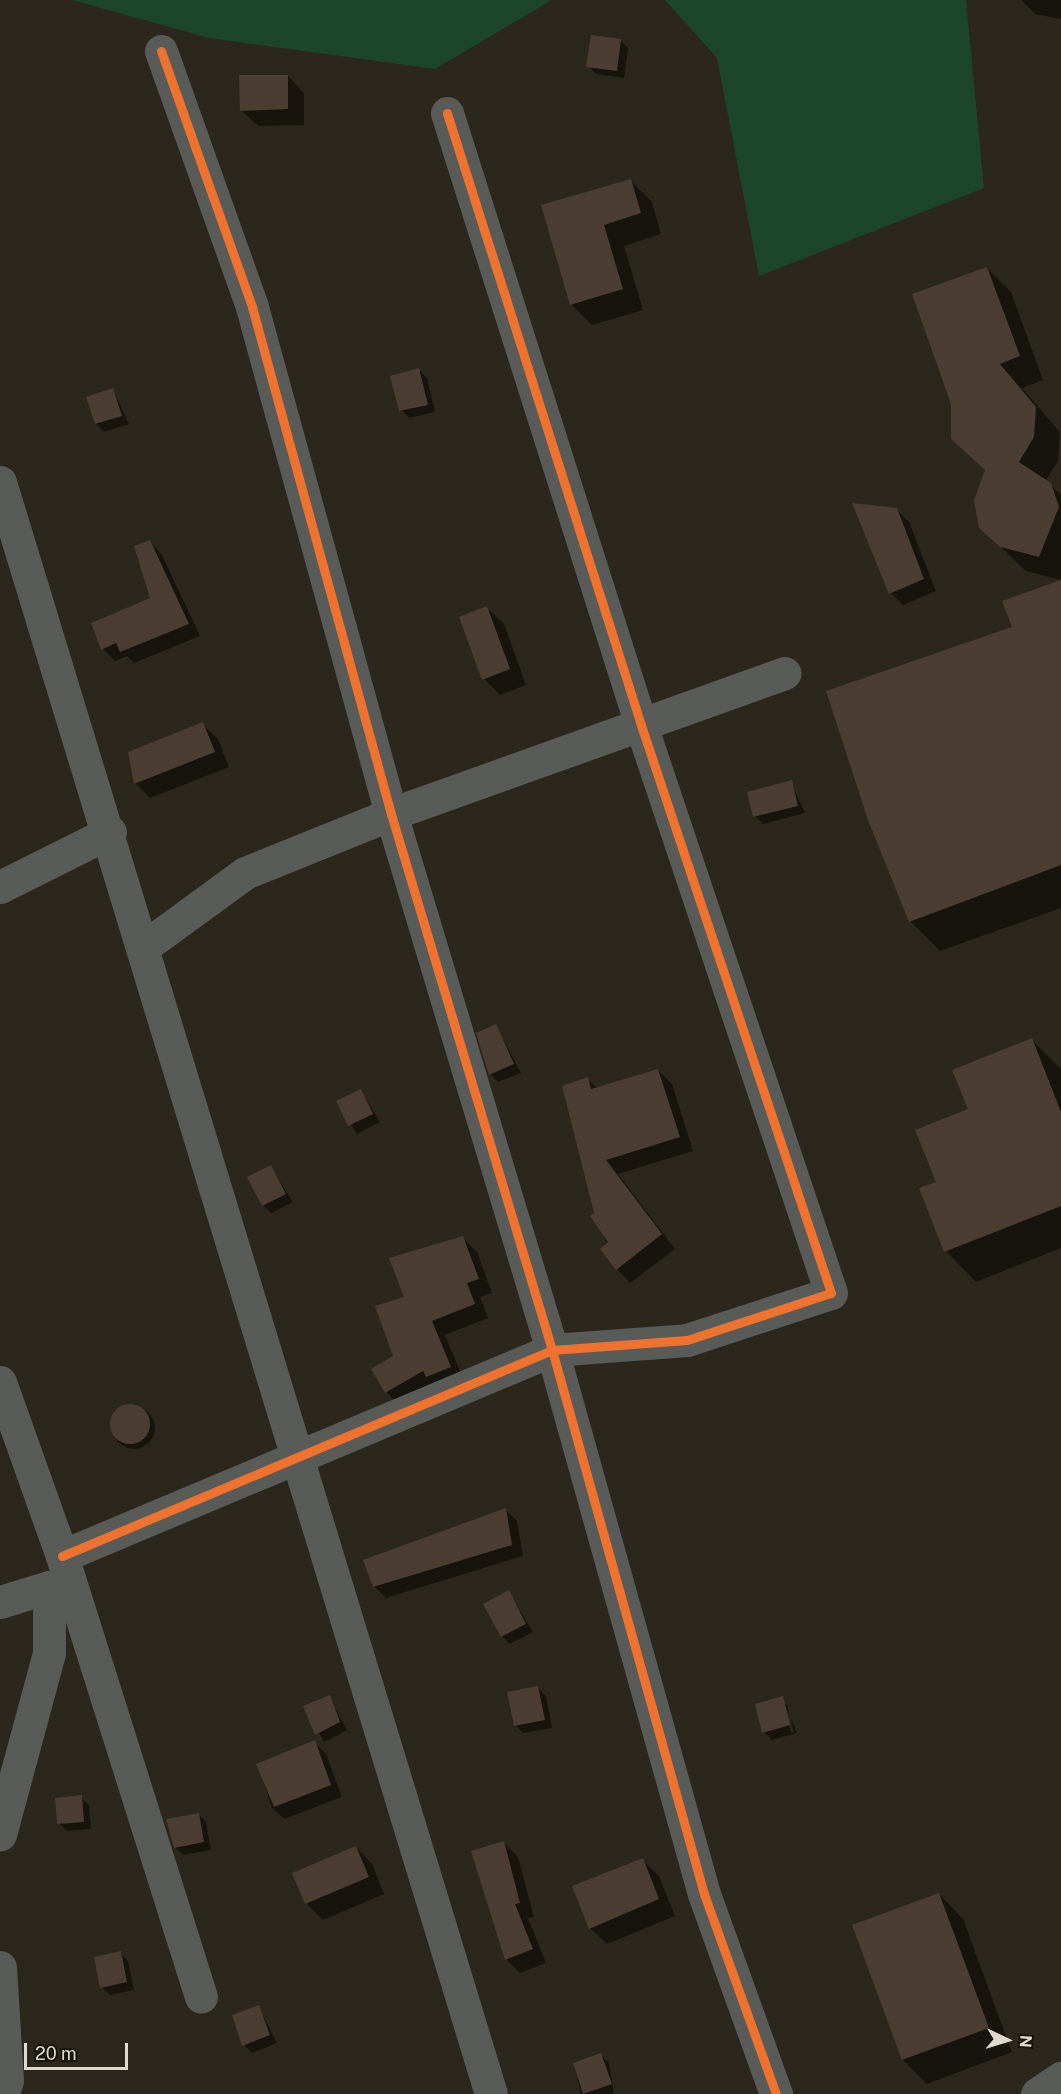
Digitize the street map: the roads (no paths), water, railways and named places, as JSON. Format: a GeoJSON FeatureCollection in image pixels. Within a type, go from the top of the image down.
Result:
{"type":"FeatureCollection","features":[{"type":"Feature","properties":{"kind":"street"},"geometry":{"type":"LineString","coordinates":[[161,51],[252,307],[392,814],[552,1350],[704,1894],[776,2094]]}},
{"type":"Feature","properties":{"kind":"street"},"geometry":{"type":"LineString","coordinates":[[62,1556],[296,1454],[552,1350],[687,1340],[831,1293],[641,725],[447,113]]}},
{"type":"Feature","properties":{"kind":"street"},"geometry":{"type":"LineString","coordinates":[[0,482],[145,946],[490,2094]]}},
{"type":"Feature","properties":{"kind":"street"},"geometry":{"type":"LineString","coordinates":[[145,946],[245,873],[392,814],[785,673]]}},
{"type":"Feature","properties":{"kind":"street"},"geometry":{"type":"LineString","coordinates":[[0,887],[110,832]]}},
{"type":"Feature","properties":{"kind":"street"},"geometry":{"type":"LineString","coordinates":[[0,1382],[62,1556],[201,1997]]}},
{"type":"Feature","properties":{"kind":"street"},"geometry":{"type":"LineString","coordinates":[[0,1602],[49,1587],[49,1653],[0,1834]]}},
{"type":"Feature","properties":{"kind":"street"},"geometry":{"type":"LineString","coordinates":[[0,1967],[7,2080],[3,2094]]}},
{"type":"Feature","properties":{"kind":"street"},"geometry":{"type":"LineString","coordinates":[[1037,2094],[1061,2078]]}}]}
